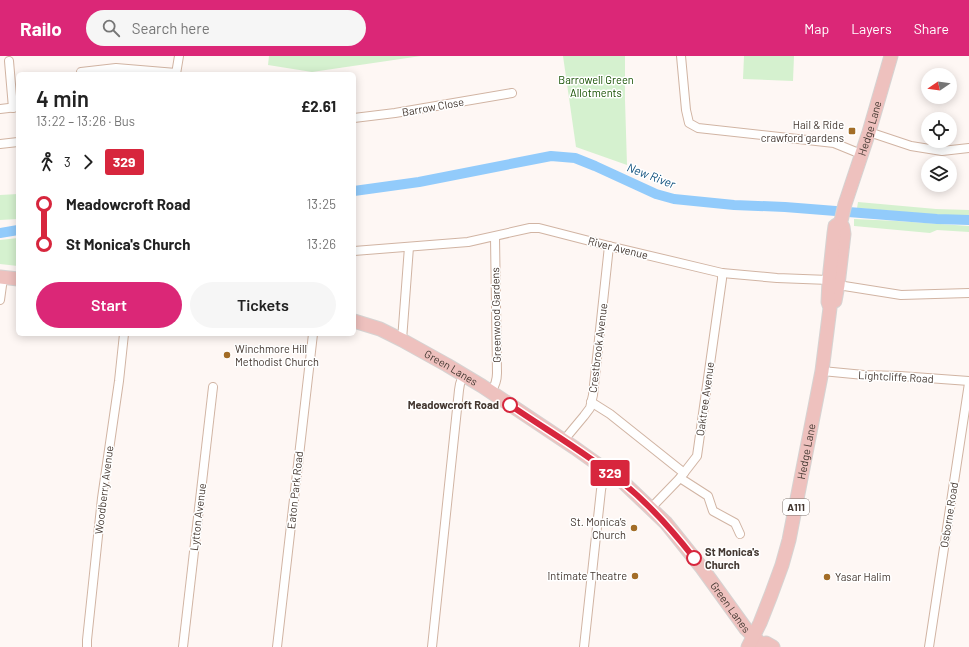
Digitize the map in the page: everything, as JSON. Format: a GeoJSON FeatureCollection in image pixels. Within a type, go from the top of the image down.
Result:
{"type":"FeatureCollection","features":[{"type":"Feature","properties":{"kind":"main road","name":"Hedge Lane"},"geometry":{"type":"LineString","coordinates":[[759,644],[760,623],[782,565],[789,540],[822,372],[830,308],[828,302],[833,283],[835,226],[840,222],[869,132],[891,56]]}},
{"type":"Feature","properties":{"kind":"main road"},"geometry":{"type":"LineString","coordinates":[[1,277],[16,279]]}},
{"type":"Feature","properties":{"kind":"main road","name":"Green Lanes"},"geometry":{"type":"LineString","coordinates":[[356,322],[380,329],[447,364],[564,440],[624,483],[666,523],[759,644]]}},
{"type":"Feature","properties":{"kind":"street"},"geometry":{"type":"LineString","coordinates":[[176,72],[179,56]]}},
{"type":"Feature","properties":{"kind":"street"},"geometry":{"type":"LineString","coordinates":[[681,56],[686,110],[689,123],[698,128],[834,143],[861,154]]}},
{"type":"Feature","properties":{"kind":"street"},"geometry":{"type":"LineString","coordinates":[[0,109],[16,107],[9,61]]}},
{"type":"Feature","properties":{"kind":"street"},"geometry":{"type":"LineString","coordinates":[[81,72],[146,72]]}},
{"type":"Feature","properties":{"kind":"street","name":"Barrow Close"},"geometry":{"type":"LineString","coordinates":[[356,118],[512,94]]}},
{"type":"Feature","properties":{"kind":"street"},"geometry":{"type":"LineString","coordinates":[[869,132],[911,146],[942,151],[969,148]]}},
{"type":"Feature","properties":{"kind":"street"},"geometry":{"type":"LineString","coordinates":[[0,144],[16,142]]}},
{"type":"Feature","properties":{"kind":"street","name":"River Avenue"},"geometry":{"type":"LineString","coordinates":[[356,251],[468,242],[530,228],[539,228],[722,273],[833,283],[901,295],[969,293]]}},
{"type":"Feature","properties":{"kind":"street","name":"Greenwood Gardens"},"geometry":{"type":"LineString","coordinates":[[491,392],[497,379],[495,237]]}},
{"type":"Feature","properties":{"kind":"street","name":"Crestbrook Avenue"},"geometry":{"type":"LineString","coordinates":[[564,440],[590,408],[593,395],[610,246]]}},
{"type":"Feature","properties":{"kind":"street"},"geometry":{"type":"LineString","coordinates":[[402,340],[409,247]]}},
{"type":"Feature","properties":{"kind":"street","name":"Oaktree Avenue"},"geometry":{"type":"LineString","coordinates":[[651,508],[682,475],[697,456],[722,273]]}},
{"type":"Feature","properties":{"kind":"street"},"geometry":{"type":"LineString","coordinates":[[0,300],[1,277]]}},
{"type":"Feature","properties":{"kind":"street","name":"Woodberry Avenue"},"geometry":{"type":"LineString","coordinates":[[87,647],[102,498],[119,381],[124,336]]}},
{"type":"Feature","properties":{"kind":"street","name":"Eaton Park Road"},"geometry":{"type":"LineString","coordinates":[[278,647],[313,336]]}},
{"type":"Feature","properties":{"kind":"street","name":"Lightcliffe Road"},"geometry":{"type":"LineString","coordinates":[[822,372],[900,376],[969,382]]}},
{"type":"Feature","properties":{"kind":"street"},"geometry":{"type":"LineString","coordinates":[[432,647],[459,390],[463,375]]}},
{"type":"Feature","properties":{"kind":"street","name":"Osborne Road"},"geometry":{"type":"LineString","coordinates":[[929,647],[969,382]]}},
{"type":"Feature","properties":{"kind":"street","name":"Lytton Avenue"},"geometry":{"type":"LineString","coordinates":[[183,647],[213,387]]}},
{"type":"Feature","properties":{"kind":"street"},"geometry":{"type":"LineString","coordinates":[[591,402],[610,414],[708,496],[713,511],[735,523],[740,534]]}},
{"type":"Feature","properties":{"kind":"street"},"geometry":{"type":"LineString","coordinates":[[584,647],[601,490],[606,470]]}},
{"type":"Feature","properties":{"kind":"green space"},"geometry":{"type":"Polygon","coordinates":[[[269,56],[421,56],[312,72],[268,65],[269,56]]]}},
{"type":"Feature","properties":{"kind":"green space","name":"Barrowell Green Allotments"},"geometry":{"type":"Polygon","coordinates":[[[563,56],[625,56],[627,165],[576,147],[563,56]]]}},
{"type":"Feature","properties":{"kind":"green space"},"geometry":{"type":"Polygon","coordinates":[[[744,56],[794,56],[793,81],[743,79],[744,56]]]}},
{"type":"Feature","properties":{"kind":"green space"},"geometry":{"type":"Polygon","coordinates":[[[16,194],[16,219],[0,220],[0,195],[16,194]]]}},
{"type":"Feature","properties":{"kind":"green space"},"geometry":{"type":"Polygon","coordinates":[[[858,202],[936,209],[969,210],[969,217],[857,208],[858,202]]]}},
{"type":"Feature","properties":{"kind":"green space"},"geometry":{"type":"Polygon","coordinates":[[[854,219],[969,226],[969,232],[937,230],[930,233],[854,226],[854,219]]]}},
{"type":"Feature","properties":{"kind":"green space"},"geometry":{"type":"Polygon","coordinates":[[[16,238],[16,266],[0,264],[0,240],[16,238]]]}},
{"type":"Feature","properties":{"kind":"waterway","name":"New River"},"geometry":{"type":"LineString","coordinates":[[356,191],[419,182],[551,156],[575,158],[656,194],[674,199],[734,205],[785,207],[937,219],[969,220]]}},
{"type":"Feature","properties":{"kind":"waterway","name":"New River"},"geometry":{"type":"LineString","coordinates":[[0,233],[16,230]]}},
{"type":"Feature","properties":{"kind":"bus line","name":"329"},"geometry":{"type":"LineString","coordinates":[[510,405],[575,448],[624,483],[666,523],[694,558]]}},
{"type":"Feature","properties":{"kind":"place","name":"Hail & Ride crawford gardens"},"geometry":{"type":"Point","coordinates":[852,131]}},
{"type":"Feature","properties":{"kind":"place","name":"Winchmore Hill Methodist Church"},"geometry":{"type":"Point","coordinates":[227,355]}},
{"type":"Feature","properties":{"kind":"place","name":"Meadowcroft Road"},"geometry":{"type":"Point","coordinates":[510,405]}},
{"type":"Feature","properties":{"kind":"place","name":"St. Monica’s Church"},"geometry":{"type":"Point","coordinates":[634,528]}},
{"type":"Feature","properties":{"kind":"place","name":"St Monica's Church"},"geometry":{"type":"Point","coordinates":[694,558]}},
{"type":"Feature","properties":{"kind":"place","name":"Intimate Theatre"},"geometry":{"type":"Point","coordinates":[635,576]}},
{"type":"Feature","properties":{"kind":"place","name":"Yasar Halim"},"geometry":{"type":"Point","coordinates":[827,577]}}]}
